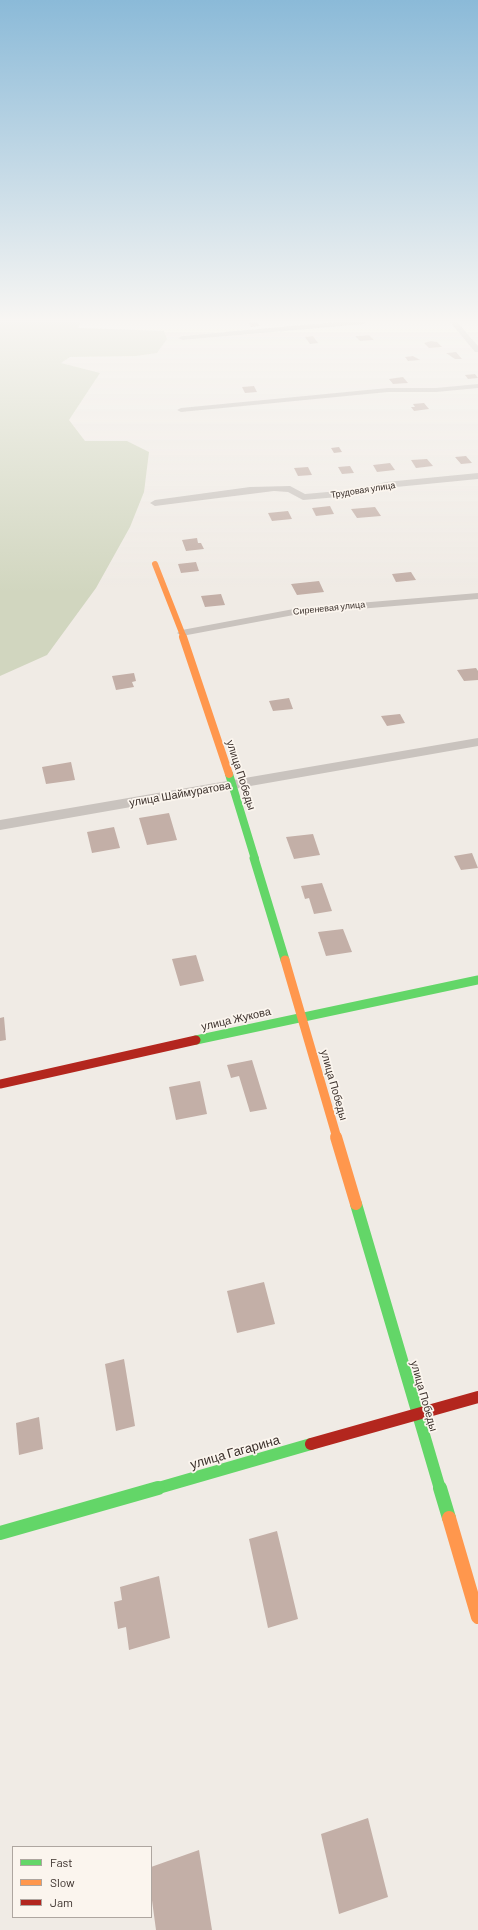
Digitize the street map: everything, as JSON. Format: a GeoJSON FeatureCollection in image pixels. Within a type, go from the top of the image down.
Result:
{"type":"FeatureCollection","features":[{"type":"Feature","properties":{"kind":"street","name":"Трудовая улица"},"geometry":{"type":"LineString","coordinates":[[155,503],[274,488],[290,489],[303,497],[350,493],[386,485],[478,476]]}},
{"type":"Feature","properties":{"kind":"street","name":"улица Победы"},"geometry":{"type":"LineString","coordinates":[[155,564],[182,633],[232,785],[302,1016],[417,1413],[478,1617]]}},
{"type":"Feature","properties":{"kind":"street","name":"Сиреневая улица"},"geometry":{"type":"LineString","coordinates":[[182,633],[299,611],[478,596]]}},
{"type":"Feature","properties":{"kind":"street","name":"улица Шаймуратова"},"geometry":{"type":"LineString","coordinates":[[0,825],[478,742]]}},
{"type":"Feature","properties":{"kind":"street","name":"улица Жукова"},"geometry":{"type":"LineString","coordinates":[[0,1084],[302,1016],[478,980]]}},
{"type":"Feature","properties":{"kind":"street","name":"улица Гагарина"},"geometry":{"type":"LineString","coordinates":[[0,1533],[417,1413],[478,1397]]}},
{"type":"Feature","properties":{"kind":"green space"},"geometry":{"type":"Polygon","coordinates":[[[0,412],[74,412],[69,420],[85,441],[127,441],[149,452],[144,492],[130,527],[96,588],[47,655],[0,676],[0,412]]]}},
{"type":"Feature","properties":{"kind":"building"},"geometry":{"type":"Polygon","coordinates":[[[339,447],[342,452],[334,453],[331,448],[339,447]]]}},
{"type":"Feature","properties":{"kind":"building"},"geometry":{"type":"Polygon","coordinates":[[[466,456],[472,463],[461,464],[455,457],[466,456]]]}},
{"type":"Feature","properties":{"kind":"building"},"geometry":{"type":"Polygon","coordinates":[[[427,459],[433,466],[416,468],[411,460],[427,459]]]}},
{"type":"Feature","properties":{"kind":"building"},"geometry":{"type":"Polygon","coordinates":[[[390,463],[395,470],[377,472],[373,465],[390,463]]]}},
{"type":"Feature","properties":{"kind":"building"},"geometry":{"type":"Polygon","coordinates":[[[350,466],[354,473],[342,474],[338,467],[350,466]]]}},
{"type":"Feature","properties":{"kind":"building"},"geometry":{"type":"Polygon","coordinates":[[[308,467],[312,475],[298,476],[294,468],[308,467]]]}},
{"type":"Feature","properties":{"kind":"building"},"geometry":{"type":"Polygon","coordinates":[[[330,506],[334,514],[316,516],[312,508],[330,506]]]}},
{"type":"Feature","properties":{"kind":"building"},"geometry":{"type":"Polygon","coordinates":[[[375,507],[381,516],[357,518],[351,509],[375,507]]]}},
{"type":"Feature","properties":{"kind":"building"},"geometry":{"type":"Polygon","coordinates":[[[288,511],[292,519],[272,521],[268,513],[288,511]]]}},
{"type":"Feature","properties":{"kind":"building"},"geometry":{"type":"Polygon","coordinates":[[[197,538],[198,543],[201,543],[204,549],[186,551],[182,540],[197,538]]]}},
{"type":"Feature","properties":{"kind":"building"},"geometry":{"type":"Polygon","coordinates":[[[196,562],[199,571],[181,573],[178,564],[196,562]]]}},
{"type":"Feature","properties":{"kind":"building"},"geometry":{"type":"Polygon","coordinates":[[[411,572],[416,580],[396,582],[392,574],[411,572]]]}},
{"type":"Feature","properties":{"kind":"building"},"geometry":{"type":"Polygon","coordinates":[[[319,581],[324,592],[297,595],[291,584],[319,581]]]}},
{"type":"Feature","properties":{"kind":"building"},"geometry":{"type":"Polygon","coordinates":[[[221,594],[225,605],[205,607],[201,596],[221,594]]]}},
{"type":"Feature","properties":{"kind":"building"},"geometry":{"type":"Polygon","coordinates":[[[476,668],[478,671],[478,680],[464,681],[457,670],[476,668]]]}},
{"type":"Feature","properties":{"kind":"building"},"geometry":{"type":"Polygon","coordinates":[[[134,673],[136,681],[132,682],[134,687],[116,690],[112,676],[134,673]]]}},
{"type":"Feature","properties":{"kind":"building"},"geometry":{"type":"Polygon","coordinates":[[[289,698],[293,709],[273,711],[269,701],[289,698]]]}},
{"type":"Feature","properties":{"kind":"building"},"geometry":{"type":"Polygon","coordinates":[[[400,714],[405,723],[387,726],[381,716],[400,714]]]}},
{"type":"Feature","properties":{"kind":"building"},"geometry":{"type":"Polygon","coordinates":[[[71,762],[75,780],[46,784],[42,767],[71,762]]]}},
{"type":"Feature","properties":{"kind":"building"},"geometry":{"type":"Polygon","coordinates":[[[169,813],[177,840],[147,845],[139,818],[169,813]]]}},
{"type":"Feature","properties":{"kind":"building"},"geometry":{"type":"Polygon","coordinates":[[[114,827],[120,848],[92,853],[87,832],[114,827]]]}},
{"type":"Feature","properties":{"kind":"building"},"geometry":{"type":"Polygon","coordinates":[[[313,834],[320,855],[294,859],[286,837],[313,834]]]}},
{"type":"Feature","properties":{"kind":"building"},"geometry":{"type":"Polygon","coordinates":[[[472,853],[478,868],[461,870],[454,856],[472,853]]]}},
{"type":"Feature","properties":{"kind":"building"},"geometry":{"type":"Polygon","coordinates":[[[322,883],[332,911],[314,914],[309,898],[305,899],[301,886],[322,883]]]}},
{"type":"Feature","properties":{"kind":"building"},"geometry":{"type":"Polygon","coordinates":[[[343,929],[352,952],[326,956],[318,932],[343,929]]]}},
{"type":"Feature","properties":{"kind":"building"},"geometry":{"type":"Polygon","coordinates":[[[196,955],[204,981],[180,986],[172,959],[196,955]]]}},
{"type":"Feature","properties":{"kind":"building"},"geometry":{"type":"Polygon","coordinates":[[[4,1017],[6,1040],[0,1041],[0,1018],[4,1017]]]}},
{"type":"Feature","properties":{"kind":"building"},"geometry":{"type":"Polygon","coordinates":[[[252,1060],[267,1109],[250,1112],[239,1076],[231,1078],[227,1065],[252,1060]]]}},
{"type":"Feature","properties":{"kind":"building"},"geometry":{"type":"Polygon","coordinates":[[[200,1081],[207,1114],[176,1120],[169,1087],[200,1081]]]}},
{"type":"Feature","properties":{"kind":"building"},"geometry":{"type":"Polygon","coordinates":[[[264,1282],[275,1324],[237,1333],[227,1291],[264,1282]]]}},
{"type":"Feature","properties":{"kind":"building"},"geometry":{"type":"Polygon","coordinates":[[[124,1359],[135,1426],[116,1431],[105,1364],[124,1359]]]}},
{"type":"Feature","properties":{"kind":"building"},"geometry":{"type":"Polygon","coordinates":[[[39,1417],[43,1449],[19,1455],[16,1423],[39,1417]]]}},
{"type":"Feature","properties":{"kind":"building"},"geometry":{"type":"Polygon","coordinates":[[[277,1531],[298,1619],[268,1628],[249,1539],[277,1531]]]}},
{"type":"Feature","properties":{"kind":"building"},"geometry":{"type":"Polygon","coordinates":[[[159,1576],[170,1638],[129,1650],[126,1627],[118,1629],[114,1602],[122,1600],[120,1587],[159,1576]]]}},
{"type":"Feature","properties":{"kind":"building"},"geometry":{"type":"Polygon","coordinates":[[[368,1818],[388,1897],[339,1914],[321,1834],[368,1818]]]}},
{"type":"Feature","properties":{"kind":"building"},"geometry":{"type":"Polygon","coordinates":[[[199,1850],[212,1930],[156,1930],[152,1900],[152,1867],[199,1850]]]}},
{"type":"Feature","properties":{"kind":"traffic: fast"},"geometry":{"type":"LineString","coordinates":[[229,774],[285,960]]}},
{"type":"Feature","properties":{"kind":"traffic: fast"},"geometry":{"type":"LineString","coordinates":[[196,1040],[478,980]]}},
{"type":"Feature","properties":{"kind":"traffic: fast"},"geometry":{"type":"LineString","coordinates":[[356,1204],[449,1518]]}},
{"type":"Feature","properties":{"kind":"traffic: fast"},"geometry":{"type":"LineString","coordinates":[[0,1533],[311,1444]]}},
{"type":"Feature","properties":{"kind":"traffic: slow"},"geometry":{"type":"LineString","coordinates":[[155,564],[183,636],[229,774]]}},
{"type":"Feature","properties":{"kind":"traffic: slow"},"geometry":{"type":"LineString","coordinates":[[285,960],[356,1204]]}},
{"type":"Feature","properties":{"kind":"traffic: slow"},"geometry":{"type":"LineString","coordinates":[[449,1518],[478,1617]]}},
{"type":"Feature","properties":{"kind":"traffic: jam"},"geometry":{"type":"LineString","coordinates":[[0,1084],[196,1040]]}},
{"type":"Feature","properties":{"kind":"traffic: jam"},"geometry":{"type":"LineString","coordinates":[[311,1444],[478,1397]]}}]}
